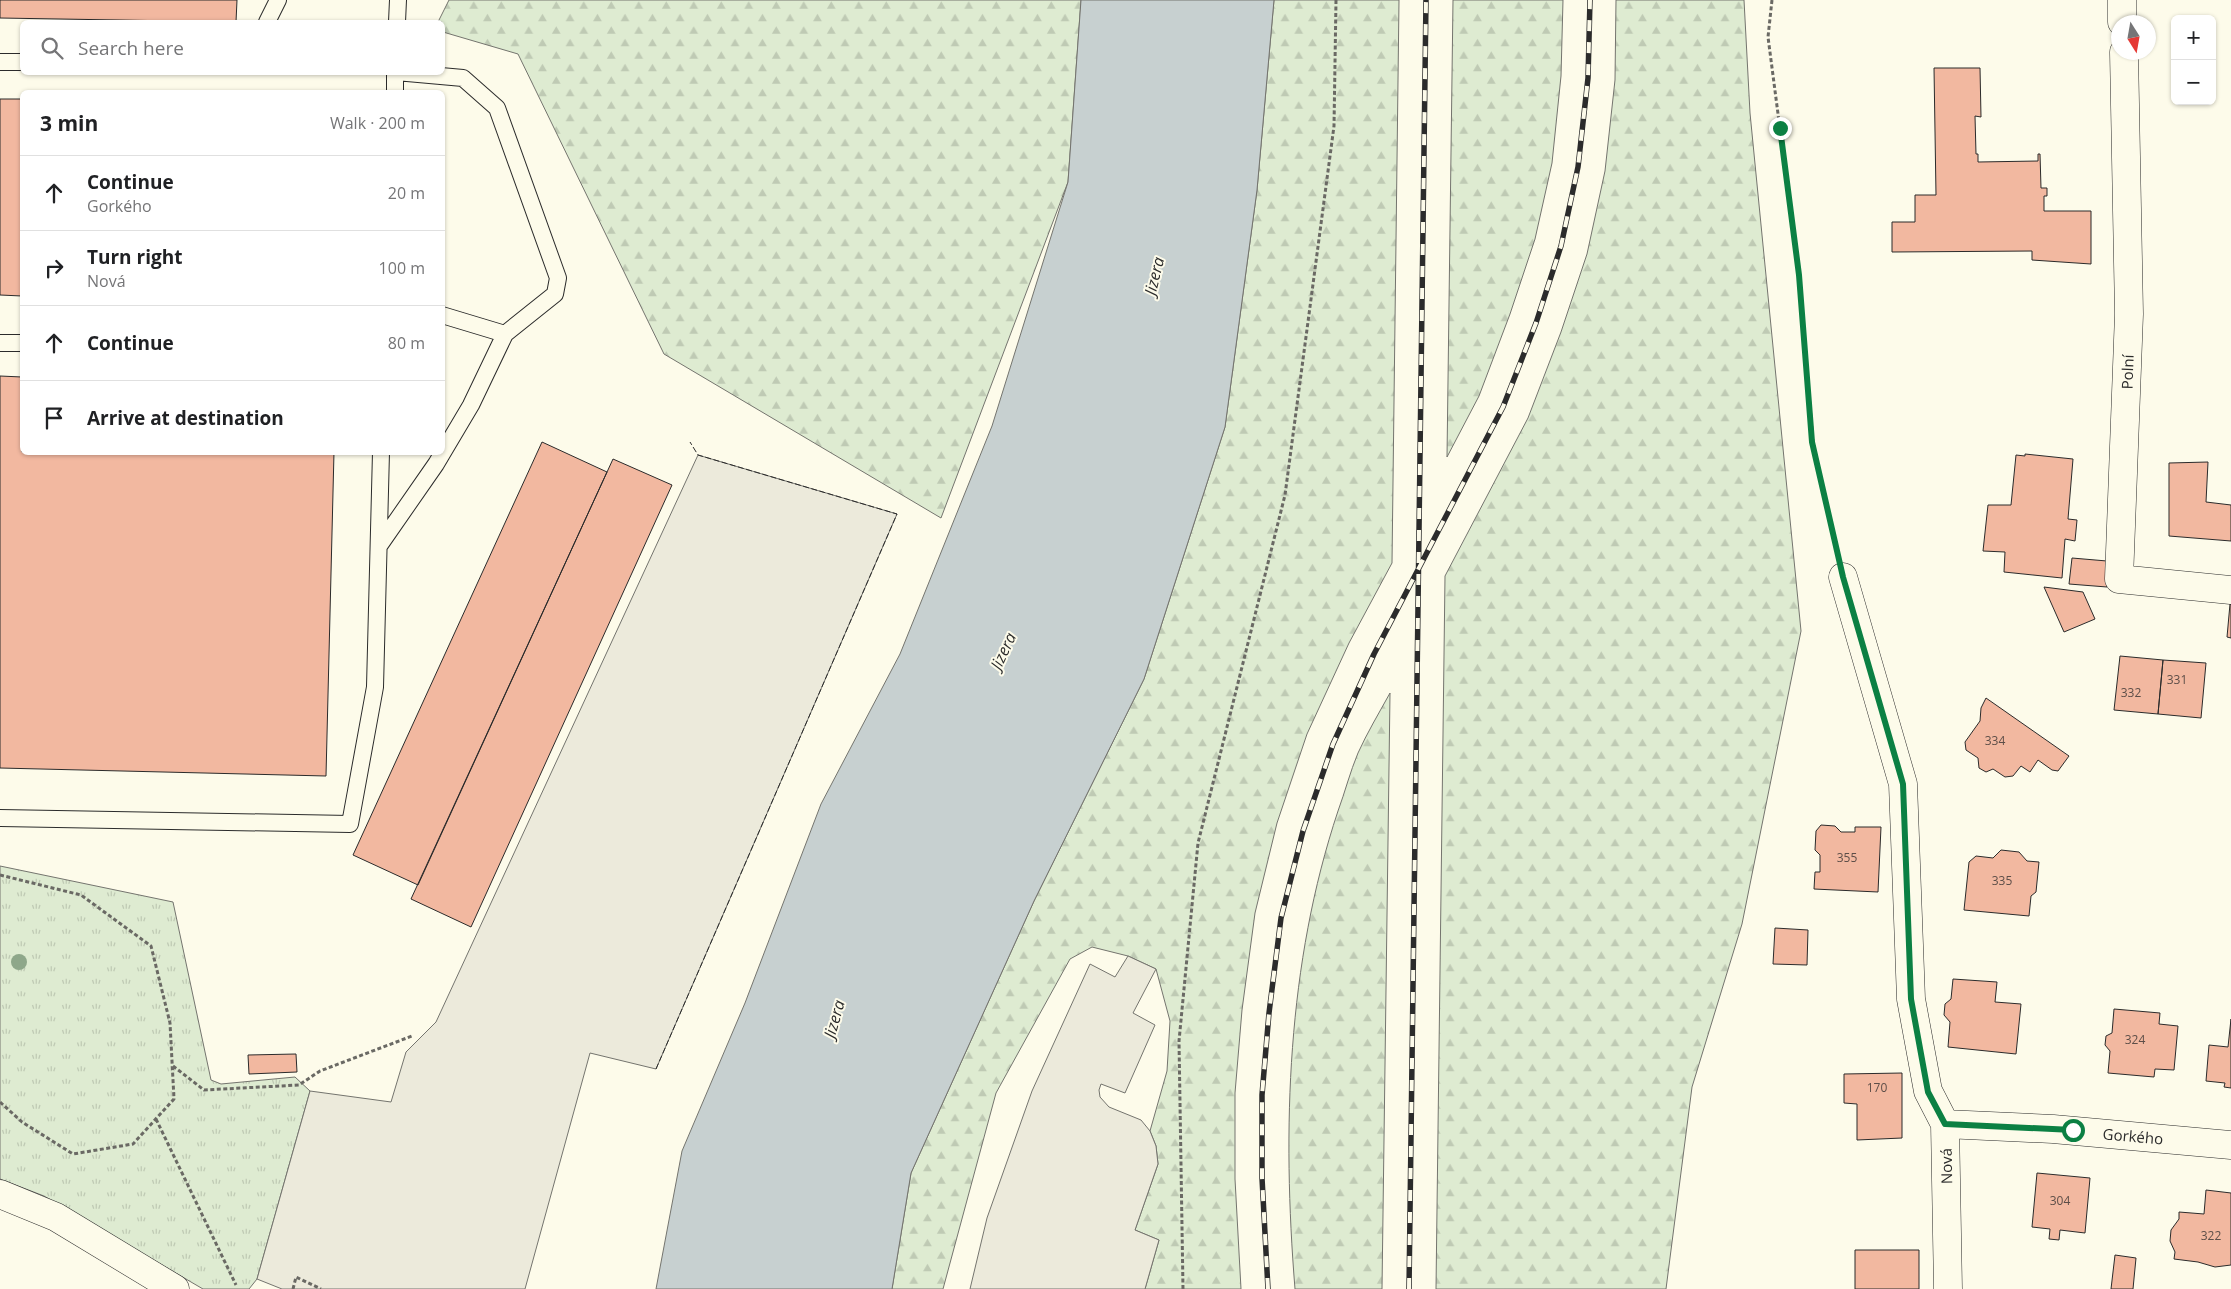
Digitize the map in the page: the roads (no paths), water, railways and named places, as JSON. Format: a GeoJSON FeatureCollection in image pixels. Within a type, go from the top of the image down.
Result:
{"type":"FeatureCollection","features":[{"type":"Feature","properties":{"kind":"street"},"geometry":{"type":"LineString","coordinates":[[2122,0],[2122,15]]}},
{"type":"Feature","properties":{"kind":"street","name":"Polní"},"geometry":{"type":"LineString","coordinates":[[2124,60],[2129,314],[2120,579],[2231,590]]}},
{"type":"Feature","properties":{"kind":"street","name":"Nová"},"geometry":{"type":"LineString","coordinates":[[1843,577],[1903,784],[1911,999],[1928,1092],[1945,1124],[1948,1289]]}},
{"type":"Feature","properties":{"kind":"street","name":"Gorkého"},"geometry":{"type":"LineString","coordinates":[[1945,1124],[2053,1129],[2231,1145]]}},
{"type":"Feature","properties":{"kind":"street"},"geometry":{"type":"LineString","coordinates":[[0,1194],[56,1217],[175,1289]]}},
{"type":"Feature","properties":{"kind":"lane"},"geometry":{"type":"LineString","coordinates":[[268,20],[278,0]]}},
{"type":"Feature","properties":{"kind":"lane"},"geometry":{"type":"LineString","coordinates":[[397,20],[398,0]]}},
{"type":"Feature","properties":{"kind":"lane"},"geometry":{"type":"LineString","coordinates":[[0,62],[20,62]]}},
{"type":"Feature","properties":{"kind":"lane"},"geometry":{"type":"LineString","coordinates":[[395,90],[396,75]]}},
{"type":"Feature","properties":{"kind":"lane"},"geometry":{"type":"LineString","coordinates":[[430,75],[463,78],[497,108],[558,278],[556,294],[505,334],[471,404],[445,449]]}},
{"type":"Feature","properties":{"kind":"lane"},"geometry":{"type":"LineString","coordinates":[[445,316],[505,334]]}},
{"type":"Feature","properties":{"kind":"lane"},"geometry":{"type":"LineString","coordinates":[[0,343],[20,343]]}},
{"type":"Feature","properties":{"kind":"lane"},"geometry":{"type":"LineString","coordinates":[[0,818],[350,824],[375,687],[381,455]]}},
{"type":"Feature","properties":{"kind":"lane"},"geometry":{"type":"LineString","coordinates":[[379,546],[441,455]]}},
{"type":"Feature","properties":{"kind":"water","name":"Jizera"},"geometry":{"type":"Polygon","coordinates":[[[1081,0],[1274,0],[1257,190],[1225,427],[1144,679],[1034,901],[911,1173],[892,1289],[656,1289],[682,1151],[745,1003],[821,804],[900,654],[992,426],[1068,182],[1081,0]]]}},
{"type":"Feature","properties":{"kind":"railway"},"geometry":{"type":"LineString","coordinates":[[1409,1289],[1426,0]]}},
{"type":"Feature","properties":{"kind":"railway"},"geometry":{"type":"LineString","coordinates":[[1268,1289],[1262,1178],[1262,1095],[1269,1013],[1281,918],[1303,831],[1333,744],[1374,654],[1503,407],[1536,323],[1561,246],[1578,167],[1588,78],[1590,0]]}}]}
